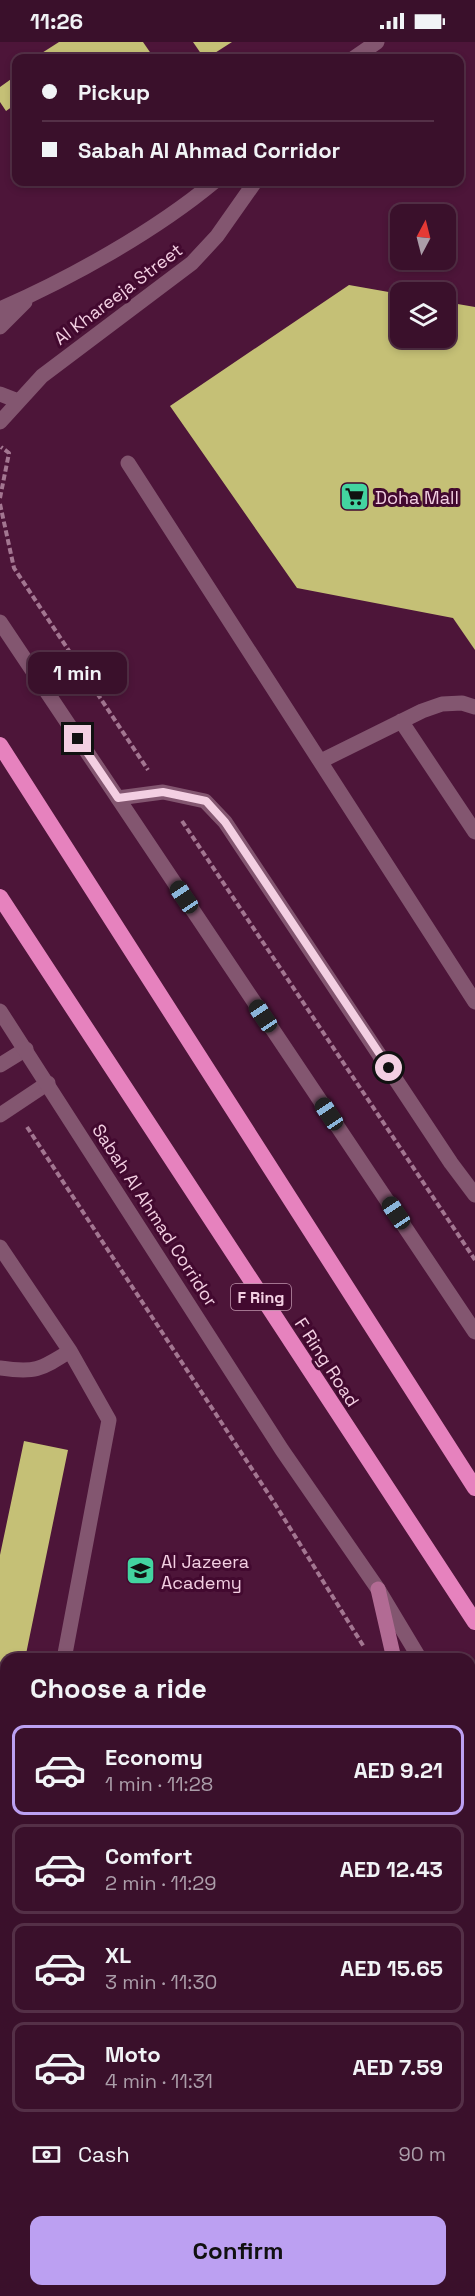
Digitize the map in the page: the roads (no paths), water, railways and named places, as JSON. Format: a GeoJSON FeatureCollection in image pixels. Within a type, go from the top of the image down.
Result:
{"type":"FeatureCollection","features":[{"type":"Feature","properties":{"kind":"highway"},"geometry":{"type":"LineString","coordinates":[[0,745],[475,1488]]}},
{"type":"Feature","properties":{"kind":"highway","name":"F Ring Road"},"geometry":{"type":"LineString","coordinates":[[0,897],[475,1622]]}},
{"type":"Feature","properties":{"kind":"main road"},"geometry":{"type":"LineString","coordinates":[[378,1589],[393,1653]]}},
{"type":"Feature","properties":{"kind":"street"},"geometry":{"type":"LineString","coordinates":[[360,54],[377,42]]}},
{"type":"Feature","properties":{"kind":"street","name":"Al Khareeja Street"},"geometry":{"type":"LineString","coordinates":[[0,309],[31,295],[108,253],[190,202],[209,186]]}},
{"type":"Feature","properties":{"kind":"street","name":"Al Khareeja Street"},"geometry":{"type":"LineString","coordinates":[[0,422],[42,376],[192,263],[217,236],[252,186]]}},
{"type":"Feature","properties":{"kind":"street","name":"Al Khareeja Street"},"geometry":{"type":"LineString","coordinates":[[0,327],[31,295]]}},
{"type":"Feature","properties":{"kind":"street"},"geometry":{"type":"LineString","coordinates":[[0,394],[18,400]]}},
{"type":"Feature","properties":{"kind":"street"},"geometry":{"type":"LineString","coordinates":[[128,463],[475,1002]]}},
{"type":"Feature","properties":{"kind":"street"},"geometry":{"type":"LineString","coordinates":[[0,622],[475,1332]]}},
{"type":"Feature","properties":{"kind":"street"},"geometry":{"type":"LineString","coordinates":[[321,761],[401,721],[442,704],[462,703],[475,707]]}},
{"type":"Feature","properties":{"kind":"street"},"geometry":{"type":"LineString","coordinates":[[401,721],[475,832]]}},
{"type":"Feature","properties":{"kind":"street"},"geometry":{"type":"LineString","coordinates":[[118,798],[163,792],[206,801],[225,822],[451,1163],[475,1195]]}},
{"type":"Feature","properties":{"kind":"street","name":"Sabah Al Ahmad Corridor"},"geometry":{"type":"LineString","coordinates":[[0,1011],[282,1450],[378,1589]]}},
{"type":"Feature","properties":{"kind":"street"},"geometry":{"type":"LineString","coordinates":[[0,1065],[26,1049]]}},
{"type":"Feature","properties":{"kind":"street"},"geometry":{"type":"LineString","coordinates":[[6,1110],[48,1083]]}},
{"type":"Feature","properties":{"kind":"street"},"geometry":{"type":"LineString","coordinates":[[0,1247],[70,1352],[109,1420],[65,1653]]}},
{"type":"Feature","properties":{"kind":"street"},"geometry":{"type":"LineString","coordinates":[[0,1368],[27,1372],[45,1367],[70,1352]]}},
{"type":"Feature","properties":{"kind":"street"},"geometry":{"type":"LineString","coordinates":[[378,1589],[416,1653]]}},
{"type":"Feature","properties":{"kind":"place","name":"Doha Mall"},"geometry":{"type":"Point","coordinates":[354,497]}},
{"type":"Feature","properties":{"kind":"place","name":"Al Jazeera Academy"},"geometry":{"type":"Point","coordinates":[140,1571]}}]}
